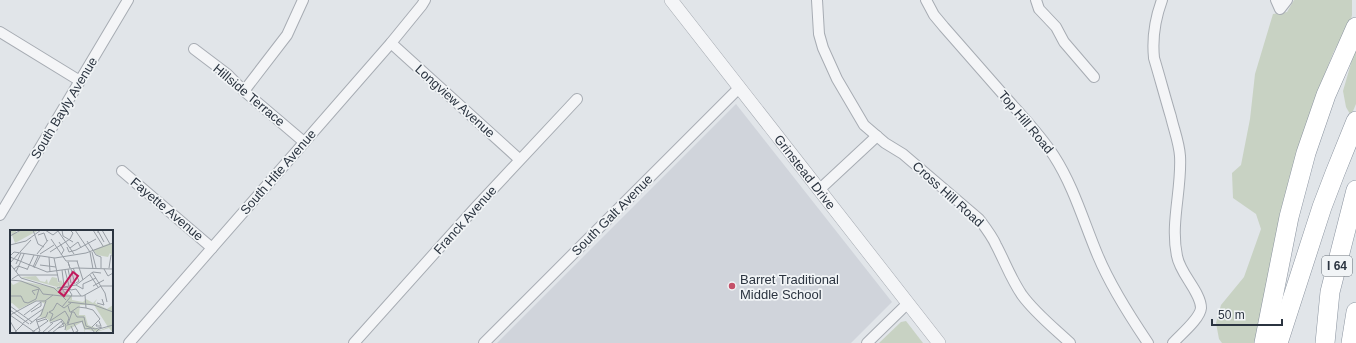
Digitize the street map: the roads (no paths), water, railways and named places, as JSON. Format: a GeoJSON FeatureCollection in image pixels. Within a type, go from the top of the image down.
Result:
{"type":"FeatureCollection","features":[{"type":"Feature","properties":{"kind":"highway"},"geometry":{"type":"LineString","coordinates":[[1264,343],[1289,217],[1306,153],[1326,95],[1356,27]]}},
{"type":"Feature","properties":{"kind":"highway"},"geometry":{"type":"LineString","coordinates":[[1278,343],[1322,207],[1356,121]]}},
{"type":"Feature","properties":{"kind":"highway","name":"I 64"},"geometry":{"type":"LineString","coordinates":[[1325,343],[1330,292],[1356,190]]}},
{"type":"Feature","properties":{"kind":"highway"},"geometry":{"type":"LineString","coordinates":[[1351,343],[1356,312]]}},
{"type":"Feature","properties":{"kind":"street","name":"South Bayly Avenue"},"geometry":{"type":"LineString","coordinates":[[0,215],[128,0]]}},
{"type":"Feature","properties":{"kind":"street"},"geometry":{"type":"LineString","coordinates":[[244,91],[287,35],[303,0]]}},
{"type":"Feature","properties":{"kind":"street","name":"South Hite Avenue"},"geometry":{"type":"LineString","coordinates":[[129,343],[391,43],[425,0]]}},
{"type":"Feature","properties":{"kind":"street","name":"Grinstead Drive"},"geometry":{"type":"LineString","coordinates":[[671,0],[939,343]]}},
{"type":"Feature","properties":{"kind":"street","name":"Cross Hill Road"},"geometry":{"type":"LineString","coordinates":[[817,0],[819,34],[823,48],[831,68],[864,125],[885,143],[903,154],[979,219],[996,244],[1014,283],[1023,296],[1039,315],[1070,343]]}},
{"type":"Feature","properties":{"kind":"street","name":"Top Hill Road"},"geometry":{"type":"LineString","coordinates":[[926,0],[934,15],[1017,110],[1044,142],[1054,157],[1069,183],[1098,258],[1124,307],[1148,343]]}},
{"type":"Feature","properties":{"kind":"street"},"geometry":{"type":"LineString","coordinates":[[1036,0],[1039,9],[1056,27],[1064,42],[1094,77]]}},
{"type":"Feature","properties":{"kind":"street"},"geometry":{"type":"LineString","coordinates":[[1162,0],[1157,14],[1154,30],[1153,49],[1154,58],[1180,156],[1175,240],[1177,256],[1182,270],[1198,296],[1201,310],[1198,317],[1173,343]]}},
{"type":"Feature","properties":{"kind":"street"},"geometry":{"type":"LineString","coordinates":[[1276,0],[1280,9],[1287,0]]}},
{"type":"Feature","properties":{"kind":"street"},"geometry":{"type":"LineString","coordinates":[[0,32],[80,81]]}},
{"type":"Feature","properties":{"kind":"street","name":"Longview Avenue"},"geometry":{"type":"LineString","coordinates":[[391,43],[519,160]]}},
{"type":"Feature","properties":{"kind":"street","name":"Hillside Terrace"},"geometry":{"type":"LineString","coordinates":[[194,49],[227,74],[244,91],[304,142]]}},
{"type":"Feature","properties":{"kind":"street","name":"South Galt Avenue"},"geometry":{"type":"LineString","coordinates":[[484,343],[740,87]]}},
{"type":"Feature","properties":{"kind":"street","name":"Franck Avenue"},"geometry":{"type":"LineString","coordinates":[[361,341],[519,160],[577,99]]}},
{"type":"Feature","properties":{"kind":"street"},"geometry":{"type":"LineString","coordinates":[[820,189],[877,136]]}},
{"type":"Feature","properties":{"kind":"street","name":"Fayette Avenue"},"geometry":{"type":"LineString","coordinates":[[122,171],[212,248]]}},
{"type":"Feature","properties":{"kind":"street"},"geometry":{"type":"LineString","coordinates":[[868,343],[908,303]]}},
{"type":"Feature","properties":{"kind":"place","name":"Barret Traditional Middle School"},"geometry":{"type":"Point","coordinates":[732,286]}}]}
